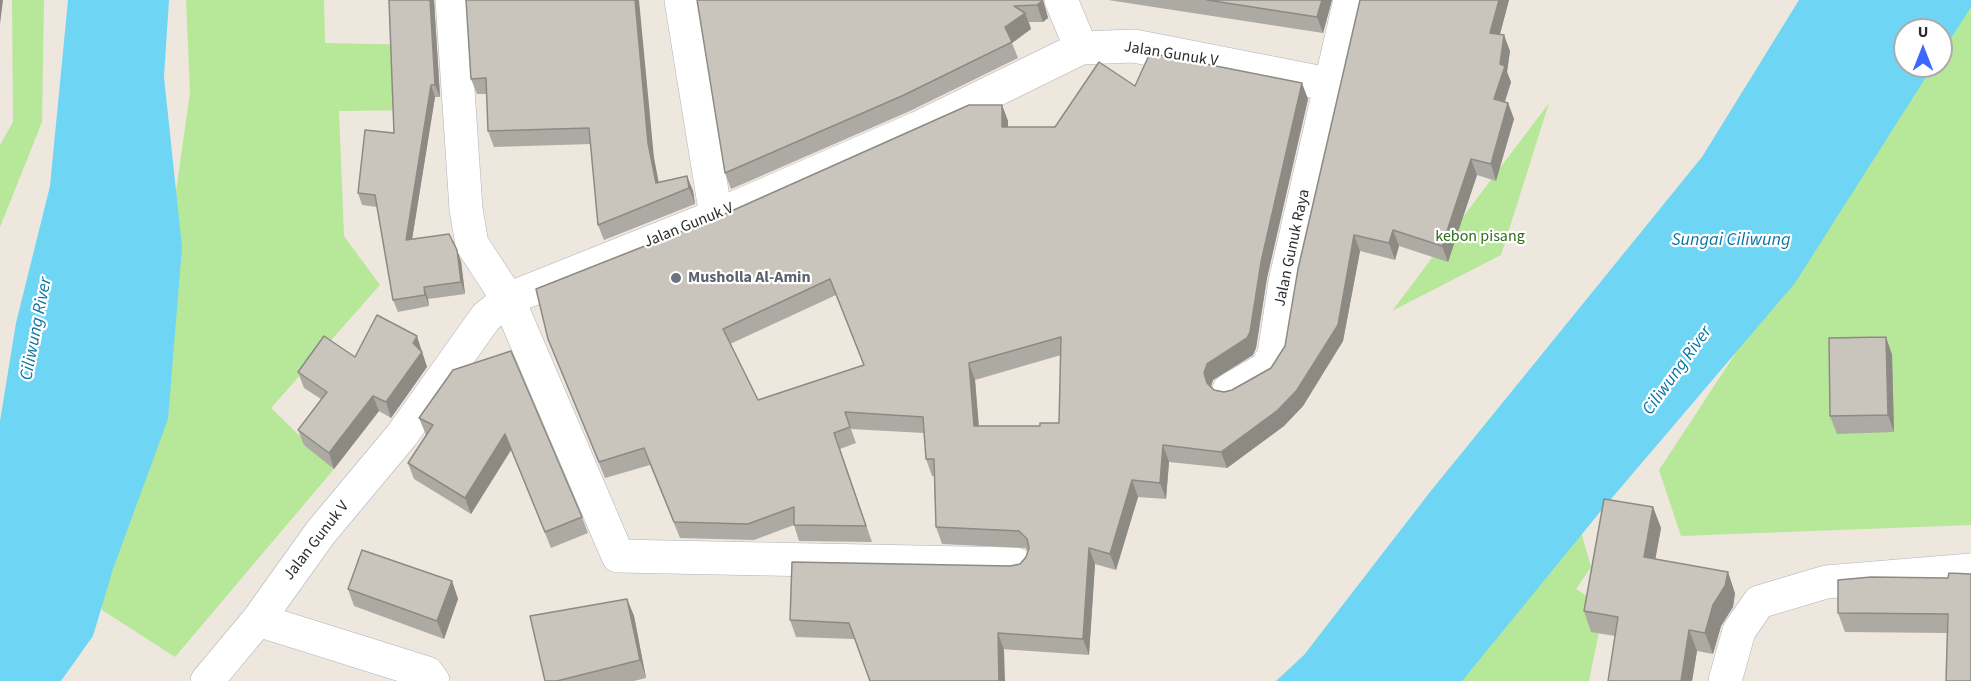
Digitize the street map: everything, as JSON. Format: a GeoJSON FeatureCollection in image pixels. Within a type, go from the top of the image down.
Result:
{"type":"FeatureCollection","features":[{"type":"Feature","properties":{"kind":"street"},"geometry":{"type":"LineString","coordinates":[[452,0],[466,209],[472,244],[508,299],[618,556],[1016,564]]}},
{"type":"Feature","properties":{"kind":"street"},"geometry":{"type":"LineString","coordinates":[[681,0],[716,216]]}},
{"type":"Feature","properties":{"kind":"street"},"geometry":{"type":"LineString","coordinates":[[1061,0],[1081,48]]}},
{"type":"Feature","properties":{"kind":"street","name":"Jalan Gunuk Raya"},"geometry":{"type":"LineString","coordinates":[[1229,390],[1267,368],[1274,354],[1285,282],[1328,84],[1350,0]]}},
{"type":"Feature","properties":{"kind":"street","name":"Jalan Gunuk V"},"geometry":{"type":"LineString","coordinates":[[207,681],[258,620],[321,532],[402,435],[486,317],[508,299],[716,216],[918,128],[1081,48],[1134,46],[1328,84]]}},
{"type":"Feature","properties":{"kind":"street"},"geometry":{"type":"LineString","coordinates":[[1725,681],[1739,631],[1759,602],[1826,582],[1971,570]]}},
{"type":"Feature","properties":{"kind":"street"},"geometry":{"type":"LineString","coordinates":[[258,620],[427,673],[433,681]]}},
{"type":"Feature","properties":{"kind":"green space"},"geometry":{"type":"Polygon","coordinates":[[[12,0],[44,0],[42,122],[0,227],[0,145],[13,122],[12,0]]]}},
{"type":"Feature","properties":{"kind":"green space"},"geometry":{"type":"Polygon","coordinates":[[[186,0],[324,0],[325,43],[422,45],[424,110],[339,111],[344,236],[380,285],[271,408],[334,469],[175,657],[102,610],[103,510],[165,269],[190,93],[186,0]]]}},
{"type":"Feature","properties":{"kind":"green space"},"geometry":{"type":"Polygon","coordinates":[[[1971,0],[1971,525],[1681,536],[1659,470],[1916,78],[1953,78],[1953,24],[1971,0]]]}},
{"type":"Feature","properties":{"kind":"green space","name":"kebon pisang"},"geometry":{"type":"Polygon","coordinates":[[[1549,103],[1501,255],[1392,311],[1549,103]]]}},
{"type":"Feature","properties":{"kind":"green space"},"geometry":{"type":"Polygon","coordinates":[[[1580,528],[1591,567],[1576,589],[1604,607],[1589,681],[1439,681],[1580,528]]]}},
{"type":"Feature","properties":{"kind":"water","name":"Ciliwung River"},"geometry":{"type":"Polygon","coordinates":[[[68,0],[169,0],[164,77],[182,247],[168,419],[113,569],[93,636],[61,681],[0,681],[0,421],[16,323],[50,186],[68,0]]]}},
{"type":"Feature","properties":{"kind":"water","name":"Sungai Ciliwung"},"geometry":{"type":"Polygon","coordinates":[[[1799,0],[1971,0],[1971,7],[1953,35],[1953,18],[1893,18],[1893,78],[1925,78],[1795,283],[1600,512],[1462,681],[1276,681],[1304,655],[1430,492],[1702,157],[1799,0]]]}},
{"type":"Feature","properties":{"kind":"building"},"geometry":{"type":"Polygon","coordinates":[[[389,0],[430,0],[435,85],[431,85],[406,240],[449,234],[457,250],[461,282],[424,287],[425,295],[393,300],[375,195],[358,193],[365,130],[394,133],[389,0]]]}},
{"type":"Feature","properties":{"kind":"building"},"geometry":{"type":"Polygon","coordinates":[[[466,0],[635,0],[648,143],[656,183],[687,176],[689,188],[598,225],[589,128],[488,131],[486,78],[471,79],[466,0]]]}},
{"type":"Feature","properties":{"kind":"building"},"geometry":{"type":"Polygon","coordinates":[[[697,0],[1042,1],[1037,5],[1014,6],[1025,13],[1005,27],[1012,42],[904,95],[725,173],[697,0]]]}},
{"type":"Feature","properties":{"kind":"building"},"geometry":{"type":"Polygon","coordinates":[[[1207,0],[1322,0],[1317,17],[1207,0]]]}},
{"type":"Feature","properties":{"kind":"building"},"geometry":{"type":"Polygon","coordinates":[[[1360,0],[1499,0],[1490,33],[1504,35],[1500,64],[1505,66],[1494,99],[1508,103],[1491,164],[1471,159],[1442,246],[1393,230],[1389,243],[1354,235],[1338,325],[1297,390],[1278,410],[1221,452],[1163,445],[1160,483],[1132,480],[1110,554],[1089,548],[1083,639],[998,633],[999,681],[870,681],[849,623],[790,620],[792,562],[1010,566],[1020,564],[1026,557],[1029,548],[1027,539],[1019,531],[936,527],[934,459],[926,459],[923,417],[845,412],[850,427],[834,433],[866,526],[794,525],[794,507],[748,524],[674,522],[644,448],[599,462],[548,339],[536,289],[718,217],[969,105],[1002,105],[1002,127],[1055,127],[1099,62],[1135,86],[1150,53],[1302,83],[1261,262],[1250,332],[1247,338],[1207,364],[1204,373],[1207,383],[1214,390],[1224,392],[1232,390],[1271,368],[1285,346],[1298,269],[1360,0]],[[830,279],[723,329],[758,400],[864,365],[830,279]],[[1061,337],[969,363],[974,426],[1040,426],[1040,423],[1059,423],[1061,337]]]}},
{"type":"Feature","properties":{"kind":"building"},"geometry":{"type":"Polygon","coordinates":[[[377,315],[417,336],[413,343],[422,352],[386,402],[373,396],[329,453],[298,430],[327,392],[298,372],[324,336],[355,357],[377,315]]]}},
{"type":"Feature","properties":{"kind":"building"},"geometry":{"type":"Polygon","coordinates":[[[1886,337],[1888,415],[1830,416],[1829,338],[1886,337]]]}},
{"type":"Feature","properties":{"kind":"building"},"geometry":{"type":"Polygon","coordinates":[[[511,351],[582,517],[545,532],[505,434],[465,498],[408,463],[433,425],[419,418],[453,370],[511,351]]]}},
{"type":"Feature","properties":{"kind":"building"},"geometry":{"type":"Polygon","coordinates":[[[1604,499],[1653,507],[1644,557],[1728,572],[1725,586],[1713,605],[1705,633],[1689,630],[1681,681],[1608,681],[1618,617],[1584,611],[1604,499]]]}},
{"type":"Feature","properties":{"kind":"building"},"geometry":{"type":"Polygon","coordinates":[[[362,550],[452,581],[437,621],[348,589],[362,550]]]}},
{"type":"Feature","properties":{"kind":"building"},"geometry":{"type":"Polygon","coordinates":[[[1949,573],[1971,574],[1971,681],[1946,681],[1948,614],[1838,613],[1838,580],[1871,577],[1948,578],[1949,573]]]}},
{"type":"Feature","properties":{"kind":"building"},"geometry":{"type":"Polygon","coordinates":[[[627,599],[640,660],[557,681],[545,681],[530,616],[627,599]]]}},
{"type":"Feature","properties":{"kind":"place","name":"Musholla Al-Amin"},"geometry":{"type":"Point","coordinates":[676,278]}}]}
